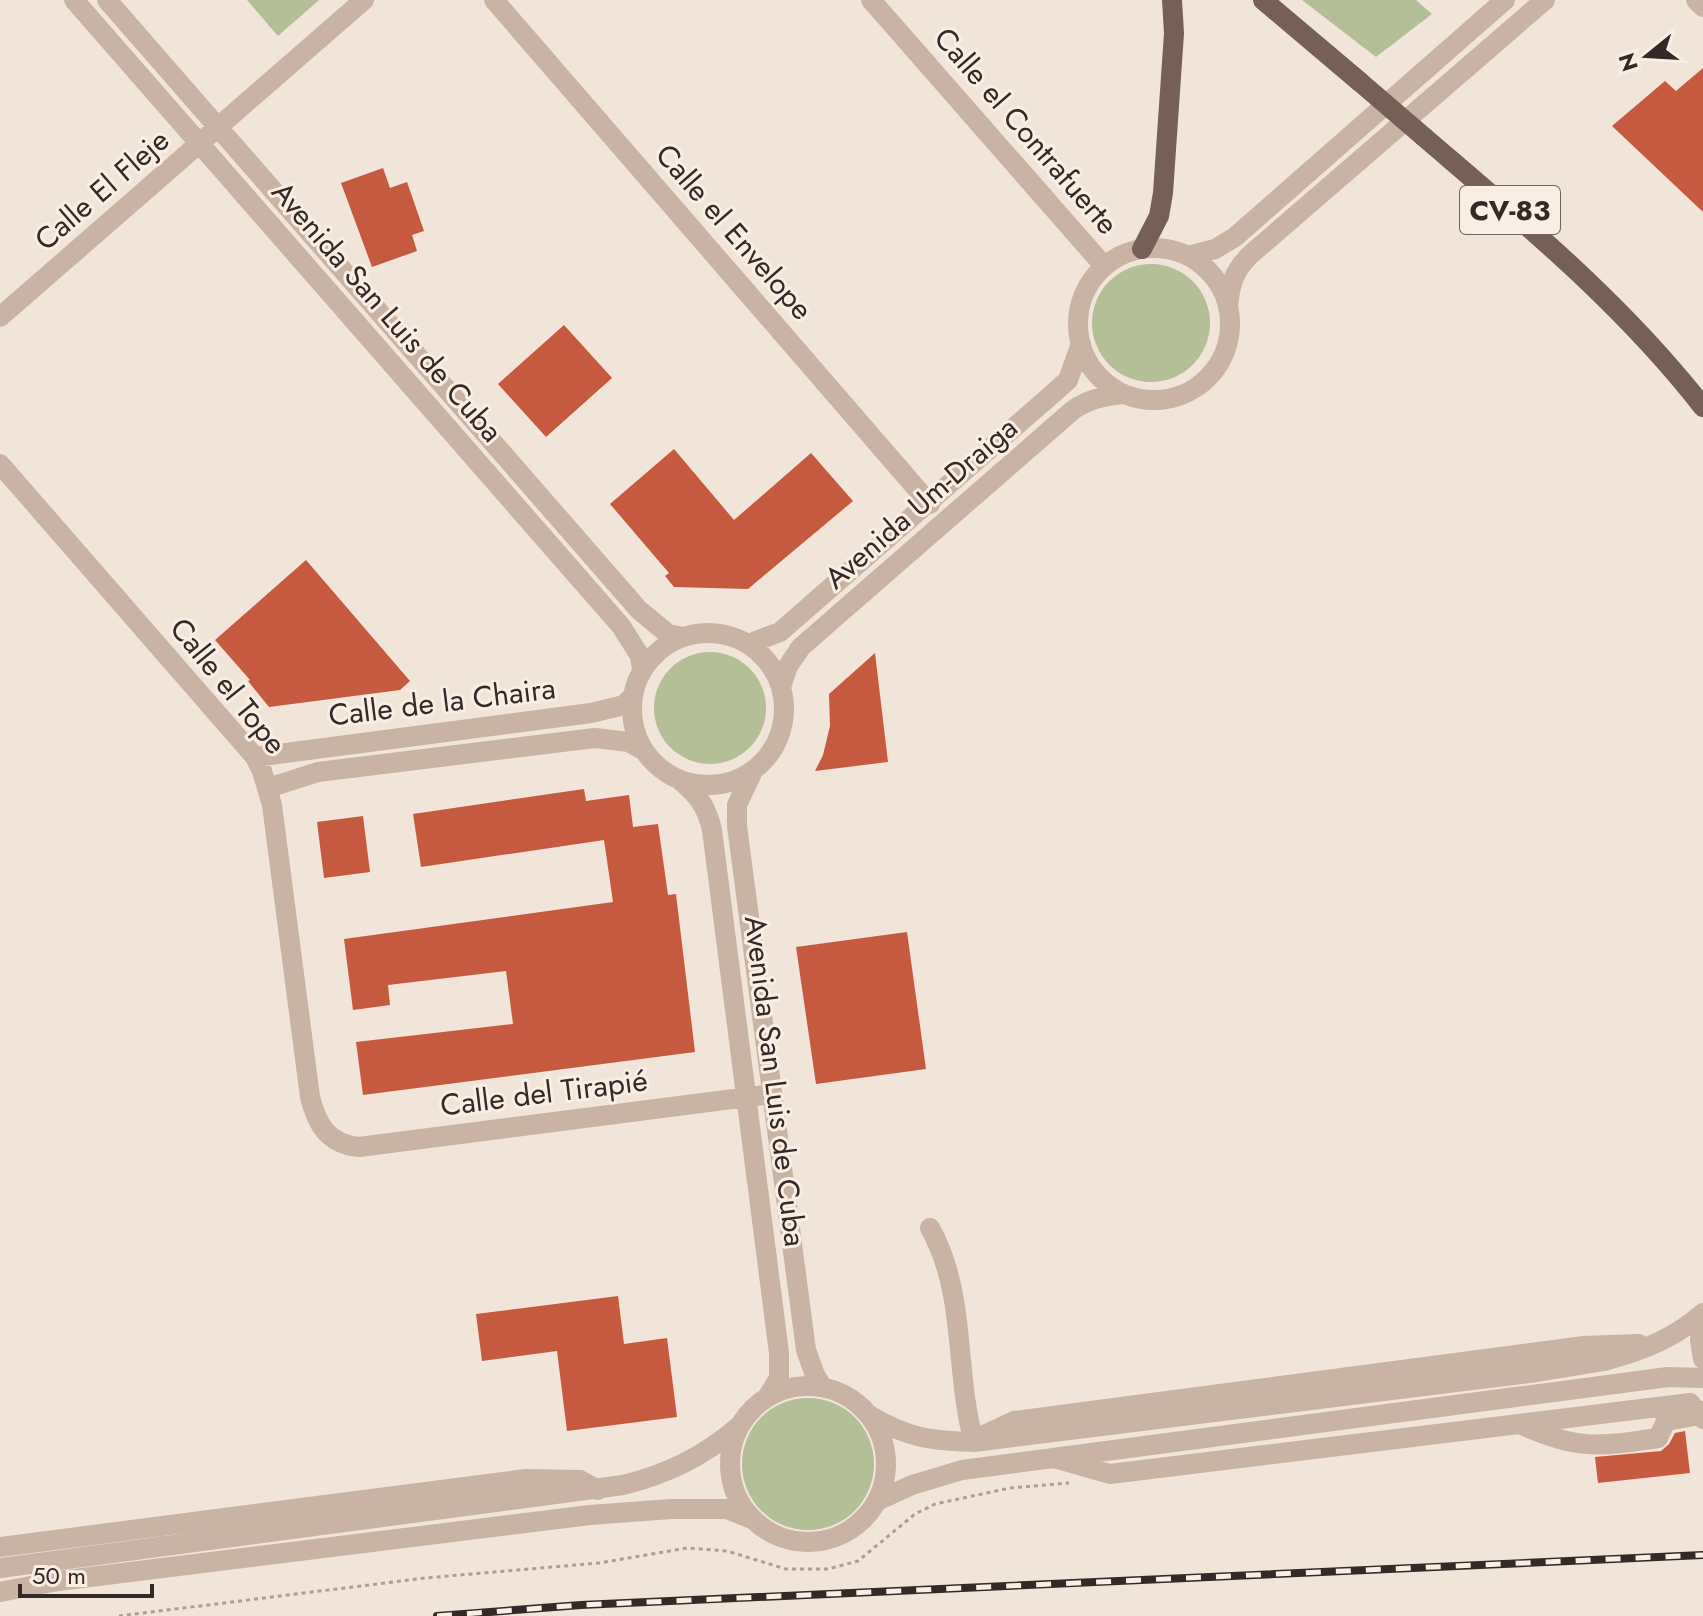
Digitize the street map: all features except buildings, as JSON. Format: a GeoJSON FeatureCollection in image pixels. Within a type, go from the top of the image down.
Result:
{"type":"FeatureCollection","features":[{"type":"Feature","properties":{"kind":"main road"},"geometry":{"type":"LineString","coordinates":[[1142,249],[1159,216],[1163,193],[1174,33],[1172,0]]}},
{"type":"Feature","properties":{"kind":"main road","name":"CV-83"},"geometry":{"type":"LineString","coordinates":[[1263,0],[1594,285],[1643,335],[1703,407]]}},
{"type":"Feature","properties":{"kind":"street","name":"Avenida San Luis de Cuba"},"geometry":{"type":"LineString","coordinates":[[74,0],[208,137],[639,610],[668,634],[683,637]]}},
{"type":"Feature","properties":{"kind":"street","name":"Avenida San Luis de Cuba"},"geometry":{"type":"LineString","coordinates":[[107,0],[208,137],[621,626],[640,656],[642,670]]}},
{"type":"Feature","properties":{"kind":"street","name":"Calle El Fleje"},"geometry":{"type":"LineString","coordinates":[[0,317],[364,0]]}},
{"type":"Feature","properties":{"kind":"street","name":"Calle el Envelope"},"geometry":{"type":"LineString","coordinates":[[494,0],[930,504]]}},
{"type":"Feature","properties":{"kind":"street","name":"Calle el Contrafuerte"},"geometry":{"type":"LineString","coordinates":[[871,0],[1104,266]]}},
{"type":"Feature","properties":{"kind":"street"},"geometry":{"type":"LineString","coordinates":[[1188,256],[1215,249],[1235,237],[1505,0]]}},
{"type":"Feature","properties":{"kind":"street"},"geometry":{"type":"LineString","coordinates":[[1228,307],[1215,279],[1188,256],[1165,248],[1142,249],[1118,256],[1090,282],[1081,301],[1078,323],[1081,344],[1097,374],[1124,394],[1140,399],[1165,399],[1189,391],[1202,382],[1214,370],[1225,348],[1230,323],[1230,283],[1236,269],[1545,0]]}},
{"type":"Feature","properties":{"kind":"street"},"geometry":{"type":"LineString","coordinates":[[1696,0],[1703,7]]}},
{"type":"Feature","properties":{"kind":"street","name":"Avenida Um-Draiga"},"geometry":{"type":"LineString","coordinates":[[748,644],[780,632],[930,504],[1068,380],[1081,344]]}},
{"type":"Feature","properties":{"kind":"street","name":"Avenida Um-Draiga"},"geometry":{"type":"LineString","coordinates":[[781,687],[788,666],[801,647],[1073,410],[1084,402],[1103,396],[1124,394]]}},
{"type":"Feature","properties":{"kind":"street","name":"Calle el Tope"},"geometry":{"type":"LineString","coordinates":[[0,464],[255,757],[268,788],[274,815],[310,1097],[316,1118],[328,1134]]}},
{"type":"Feature","properties":{"kind":"street"},"geometry":{"type":"LineString","coordinates":[[705,633],[727,635],[748,644],[768,662],[781,687],[784,711],[781,734],[770,755],[753,771],[731,783],[706,786],[681,781],[660,769],[643,750],[633,724],[633,696],[642,670],[653,656],[683,637],[705,633]]}},
{"type":"Feature","properties":{"kind":"street","name":"Calle de la Chaira"},"geometry":{"type":"LineString","coordinates":[[255,757],[591,713],[624,705],[633,696]]}},
{"type":"Feature","properties":{"kind":"street","name":"Calle de la Chaira"},"geometry":{"type":"LineString","coordinates":[[268,788],[318,772],[595,738],[629,742],[643,750]]}},
{"type":"Feature","properties":{"kind":"street","name":"Avenida San Luis de Cuba"},"geometry":{"type":"LineString","coordinates":[[753,771],[737,805],[737,826],[806,1350],[822,1386]]}},
{"type":"Feature","properties":{"kind":"street","name":"Avenida San Luis de Cuba"},"geometry":{"type":"LineString","coordinates":[[681,781],[708,810],[712,830],[779,1353],[779,1378],[768,1396]]}},
{"type":"Feature","properties":{"kind":"street","name":"Calle del Tirapié"},"geometry":{"type":"LineString","coordinates":[[328,1134],[347,1146],[359,1147],[772,1094]]}},
{"type":"Feature","properties":{"kind":"street"},"geometry":{"type":"LineString","coordinates":[[930,1228],[941,1246],[954,1298],[974,1442]]}},
{"type":"Feature","properties":{"kind":"street"},"geometry":{"type":"LineString","coordinates":[[754,1520],[741,1504],[733,1485],[730,1465],[732,1445],[747,1414],[768,1396],[785,1389],[804,1385],[822,1386],[841,1392],[891,1428],[931,1441],[974,1442],[1604,1361],[1656,1345],[1703,1316]]}},
{"type":"Feature","properties":{"kind":"street"},"geometry":{"type":"LineString","coordinates":[[1703,1316],[1700,1340],[1703,1359]]}},
{"type":"Feature","properties":{"kind":"street"},"geometry":{"type":"LineString","coordinates":[[877,1501],[948,1473],[1049,1457],[1668,1377],[1703,1378]]}},
{"type":"Feature","properties":{"kind":"street"},"geometry":{"type":"LineString","coordinates":[[1049,1457],[1110,1474],[1690,1403],[1702,1415]]}},
{"type":"Feature","properties":{"kind":"street"},"geometry":{"type":"LineString","coordinates":[[1520,1424],[1553,1439],[1594,1446],[1658,1438],[1666,1421],[1702,1415]]}},
{"type":"Feature","properties":{"kind":"street"},"geometry":{"type":"LineString","coordinates":[[0,1592],[58,1581],[590,1515],[671,1509],[727,1509],[790,1540],[810,1542],[830,1539],[865,1518],[877,1501],[885,1480],[886,1458],[881,1436],[871,1416]]}},
{"type":"Feature","properties":{"kind":"street"},"geometry":{"type":"LineString","coordinates":[[0,1568],[598,1490],[671,1471],[718,1445],[739,1426]]}},
{"type":"Feature","properties":{"kind":"street"},"geometry":{"type":"LineString","coordinates":[[0,1547],[526,1479],[580,1480],[598,1490]]}},
{"type":"Feature","properties":{"kind":"path"},"geometry":{"type":"LineString","coordinates":[[119,1616],[425,1578],[599,1563],[687,1548],[727,1551],[786,1569],[828,1569],[858,1561],[915,1514],[935,1504],[1010,1488],[1078,1482]]}},
{"type":"Feature","properties":{"kind":"green space"},"geometry":{"type":"Polygon","coordinates":[[[247,0],[319,0],[278,36],[247,0]]]}},
{"type":"Feature","properties":{"kind":"green space"},"geometry":{"type":"Polygon","coordinates":[[[1302,0],[1416,0],[1432,14],[1376,57],[1302,0]]]}},
{"type":"Feature","properties":{"kind":"green space"},"geometry":{"type":"Polygon","coordinates":[[[1151,264],[1174,269],[1193,281],[1205,300],[1210,323],[1205,346],[1193,365],[1174,377],[1151,382],[1128,377],[1109,365],[1097,346],[1092,323],[1097,300],[1109,281],[1128,269],[1151,264]]]}},
{"type":"Feature","properties":{"kind":"green space"},"geometry":{"type":"Polygon","coordinates":[[[710,652],[732,656],[750,668],[762,686],[766,708],[762,730],[750,748],[732,760],[710,764],[688,760],[670,748],[658,730],[654,708],[658,686],[670,668],[688,656],[710,652]]]}},
{"type":"Feature","properties":{"kind":"green space"},"geometry":{"type":"Polygon","coordinates":[[[808,1398],[833,1403],[855,1417],[869,1439],[874,1464],[869,1489],[855,1511],[833,1525],[808,1530],[783,1525],[761,1511],[747,1489],[742,1464],[747,1439],[761,1417],[783,1403],[808,1398]]]}},
{"type":"Feature","properties":{"kind":"railway"},"geometry":{"type":"LineString","coordinates":[[437,1616],[581,1605],[1703,1555]]}}]}
